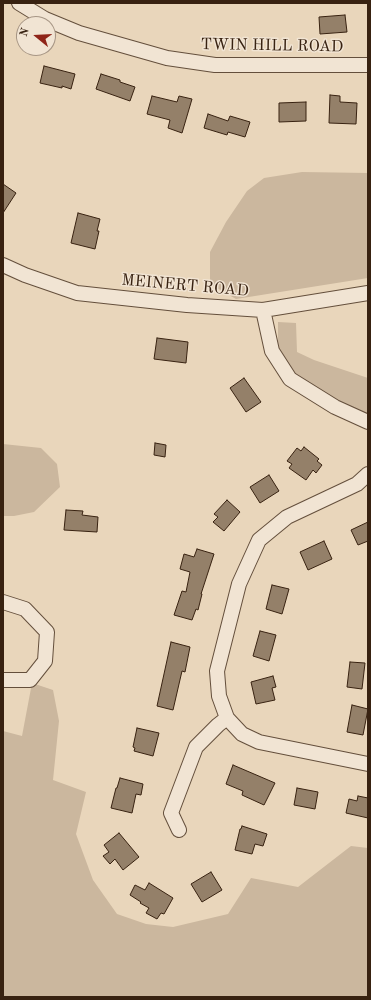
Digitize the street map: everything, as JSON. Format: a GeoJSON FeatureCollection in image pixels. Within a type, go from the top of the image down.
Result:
{"type":"FeatureCollection","features":[{"type":"Feature","properties":{"kind":"street","name":"TWIN HILL ROAD"},"geometry":{"type":"LineString","coordinates":[[19,3],[45,19],[79,33],[167,58],[215,65],[368,65]]}},
{"type":"Feature","properties":{"kind":"street","name":"MEINERT ROAD"},"geometry":{"type":"LineString","coordinates":[[3,265],[25,275],[77,293],[187,305],[263,310],[368,293]]}},
{"type":"Feature","properties":{"kind":"street"},"geometry":{"type":"LineString","coordinates":[[263,310],[272,351],[290,379],[335,407],[368,422]]}},
{"type":"Feature","properties":{"kind":"street"},"geometry":{"type":"LineString","coordinates":[[368,474],[357,484],[287,517],[259,540],[239,584],[217,671],[219,696],[227,718],[242,734],[259,742],[368,764]]}},
{"type":"Feature","properties":{"kind":"street"},"geometry":{"type":"LineString","coordinates":[[3,602],[25,609],[47,632],[45,661],[30,680],[3,680]]}},
{"type":"Feature","properties":{"kind":"street"},"geometry":{"type":"LineString","coordinates":[[179,830],[172,813],[196,747],[218,724],[227,718]]}},
{"type":"Feature","properties":{"kind":"shaded area"},"geometry":{"type":"Polygon","coordinates":[[[302,172],[368,173],[368,278],[236,299],[210,284],[210,252],[226,222],[247,191],[264,178],[302,172]]]}},
{"type":"Feature","properties":{"kind":"shaded area"},"geometry":{"type":"Polygon","coordinates":[[[278,322],[296,323],[297,352],[314,360],[368,378],[368,415],[334,400],[291,372],[278,349],[278,322]]]}},
{"type":"Feature","properties":{"kind":"shaded area"},"geometry":{"type":"Polygon","coordinates":[[[3,444],[41,448],[57,464],[60,487],[34,512],[14,516],[3,516],[3,444]]]}},
{"type":"Feature","properties":{"kind":"shaded area"},"geometry":{"type":"Polygon","coordinates":[[[32,683],[53,690],[59,721],[53,780],[86,792],[76,834],[93,880],[117,914],[146,924],[173,927],[228,914],[251,878],[298,887],[351,846],[368,848],[368,997],[3,997],[3,731],[22,736],[32,683]]]}},
{"type":"Feature","properties":{"kind":"building"},"geometry":{"type":"Polygon","coordinates":[[[345,15],[347,32],[320,34],[319,17],[345,15]]]}},
{"type":"Feature","properties":{"kind":"building"},"geometry":{"type":"Polygon","coordinates":[[[44,66],[75,74],[71,89],[62,86],[62,88],[40,83],[44,66]]]}},
{"type":"Feature","properties":{"kind":"building"},"geometry":{"type":"Polygon","coordinates":[[[101,74],[135,87],[130,101],[96,89],[101,74]]]}},
{"type":"Feature","properties":{"kind":"building"},"geometry":{"type":"Polygon","coordinates":[[[330,95],[340,96],[340,102],[357,103],[356,124],[329,123],[330,95]]]}},
{"type":"Feature","properties":{"kind":"building"},"geometry":{"type":"Polygon","coordinates":[[[152,96],[177,102],[179,96],[192,99],[182,133],[168,128],[170,120],[147,114],[152,96]]]}},
{"type":"Feature","properties":{"kind":"building"},"geometry":{"type":"Polygon","coordinates":[[[306,102],[306,121],[279,122],[279,103],[306,102]]]}},
{"type":"Feature","properties":{"kind":"building"},"geometry":{"type":"Polygon","coordinates":[[[208,114],[228,121],[230,116],[250,122],[245,137],[228,132],[227,135],[204,128],[208,114]]]}},
{"type":"Feature","properties":{"kind":"building"},"geometry":{"type":"Polygon","coordinates":[[[3,184],[16,193],[3,213],[3,184]]]}},
{"type":"Feature","properties":{"kind":"building"},"geometry":{"type":"Polygon","coordinates":[[[78,213],[100,219],[95,249],[71,243],[78,213]]]}},
{"type":"Feature","properties":{"kind":"building"},"geometry":{"type":"Polygon","coordinates":[[[157,338],[188,342],[186,363],[154,359],[157,338]]]}},
{"type":"Feature","properties":{"kind":"building"},"geometry":{"type":"Polygon","coordinates":[[[244,378],[261,402],[246,412],[230,388],[244,378]]]}},
{"type":"Feature","properties":{"kind":"building"},"geometry":{"type":"Polygon","coordinates":[[[155,443],[166,445],[165,457],[154,455],[155,443]]]}},
{"type":"Feature","properties":{"kind":"building"},"geometry":{"type":"Polygon","coordinates":[[[304,447],[319,459],[317,461],[322,465],[316,473],[313,470],[306,480],[289,468],[292,464],[287,461],[297,448],[301,451],[304,447]]]}},
{"type":"Feature","properties":{"kind":"building"},"geometry":{"type":"Polygon","coordinates":[[[269,475],[279,491],[260,503],[250,487],[269,475]]]}},
{"type":"Feature","properties":{"kind":"building"},"geometry":{"type":"Polygon","coordinates":[[[227,500],[240,512],[224,531],[213,522],[218,517],[214,514],[227,500]]]}},
{"type":"Feature","properties":{"kind":"building"},"geometry":{"type":"Polygon","coordinates":[[[66,510],[83,511],[82,515],[98,517],[97,532],[64,530],[66,510]]]}},
{"type":"Feature","properties":{"kind":"building"},"geometry":{"type":"Polygon","coordinates":[[[368,522],[368,541],[358,545],[351,530],[368,522]]]}},
{"type":"Feature","properties":{"kind":"building"},"geometry":{"type":"Polygon","coordinates":[[[324,541],[332,559],[308,570],[300,552],[324,541]]]}},
{"type":"Feature","properties":{"kind":"building"},"geometry":{"type":"Polygon","coordinates":[[[197,549],[214,554],[201,594],[198,610],[196,609],[192,620],[174,615],[182,591],[186,592],[190,572],[180,569],[184,554],[194,557],[197,549]]]}},
{"type":"Feature","properties":{"kind":"building"},"geometry":{"type":"Polygon","coordinates":[[[272,585],[289,589],[282,614],[266,609],[272,585]]]}},
{"type":"Feature","properties":{"kind":"building"},"geometry":{"type":"Polygon","coordinates":[[[260,631],[276,635],[269,661],[253,656],[260,631]]]}},
{"type":"Feature","properties":{"kind":"building"},"geometry":{"type":"Polygon","coordinates":[[[171,642],[190,647],[185,672],[182,671],[173,710],[157,706],[171,642]]]}},
{"type":"Feature","properties":{"kind":"building"},"geometry":{"type":"Polygon","coordinates":[[[350,662],[365,663],[362,689],[347,687],[350,662]]]}},
{"type":"Feature","properties":{"kind":"building"},"geometry":{"type":"Polygon","coordinates":[[[273,676],[276,687],[272,688],[275,700],[256,704],[251,682],[273,676]]]}},
{"type":"Feature","properties":{"kind":"building"},"geometry":{"type":"Polygon","coordinates":[[[352,705],[368,709],[363,735],[347,732],[352,705]]]}},
{"type":"Feature","properties":{"kind":"building"},"geometry":{"type":"Polygon","coordinates":[[[137,728],[159,733],[153,756],[134,751],[135,748],[133,747],[137,728]]]}},
{"type":"Feature","properties":{"kind":"building"},"geometry":{"type":"Polygon","coordinates":[[[233,765],[275,783],[264,805],[242,795],[243,791],[226,784],[233,765]]]}},
{"type":"Feature","properties":{"kind":"building"},"geometry":{"type":"Polygon","coordinates":[[[120,778],[143,784],[141,795],[136,794],[132,813],[111,808],[120,778]]]}},
{"type":"Feature","properties":{"kind":"building"},"geometry":{"type":"Polygon","coordinates":[[[297,788],[318,792],[315,809],[294,805],[297,788]]]}},
{"type":"Feature","properties":{"kind":"building"},"geometry":{"type":"Polygon","coordinates":[[[358,796],[368,798],[368,818],[346,813],[349,799],[357,801],[358,796]]]}},
{"type":"Feature","properties":{"kind":"building"},"geometry":{"type":"Polygon","coordinates":[[[242,826],[267,834],[263,846],[255,844],[252,854],[235,850],[242,826]]]}},
{"type":"Feature","properties":{"kind":"building"},"geometry":{"type":"Polygon","coordinates":[[[119,833],[139,857],[123,870],[115,859],[110,864],[103,856],[109,852],[104,845],[119,833]]]}},
{"type":"Feature","properties":{"kind":"building"},"geometry":{"type":"Polygon","coordinates":[[[211,872],[222,890],[202,902],[191,884],[211,872]]]}},
{"type":"Feature","properties":{"kind":"building"},"geometry":{"type":"Polygon","coordinates":[[[149,883],[173,898],[164,914],[161,913],[157,919],[146,913],[149,908],[130,895],[135,885],[145,890],[149,883]]]}}]}
